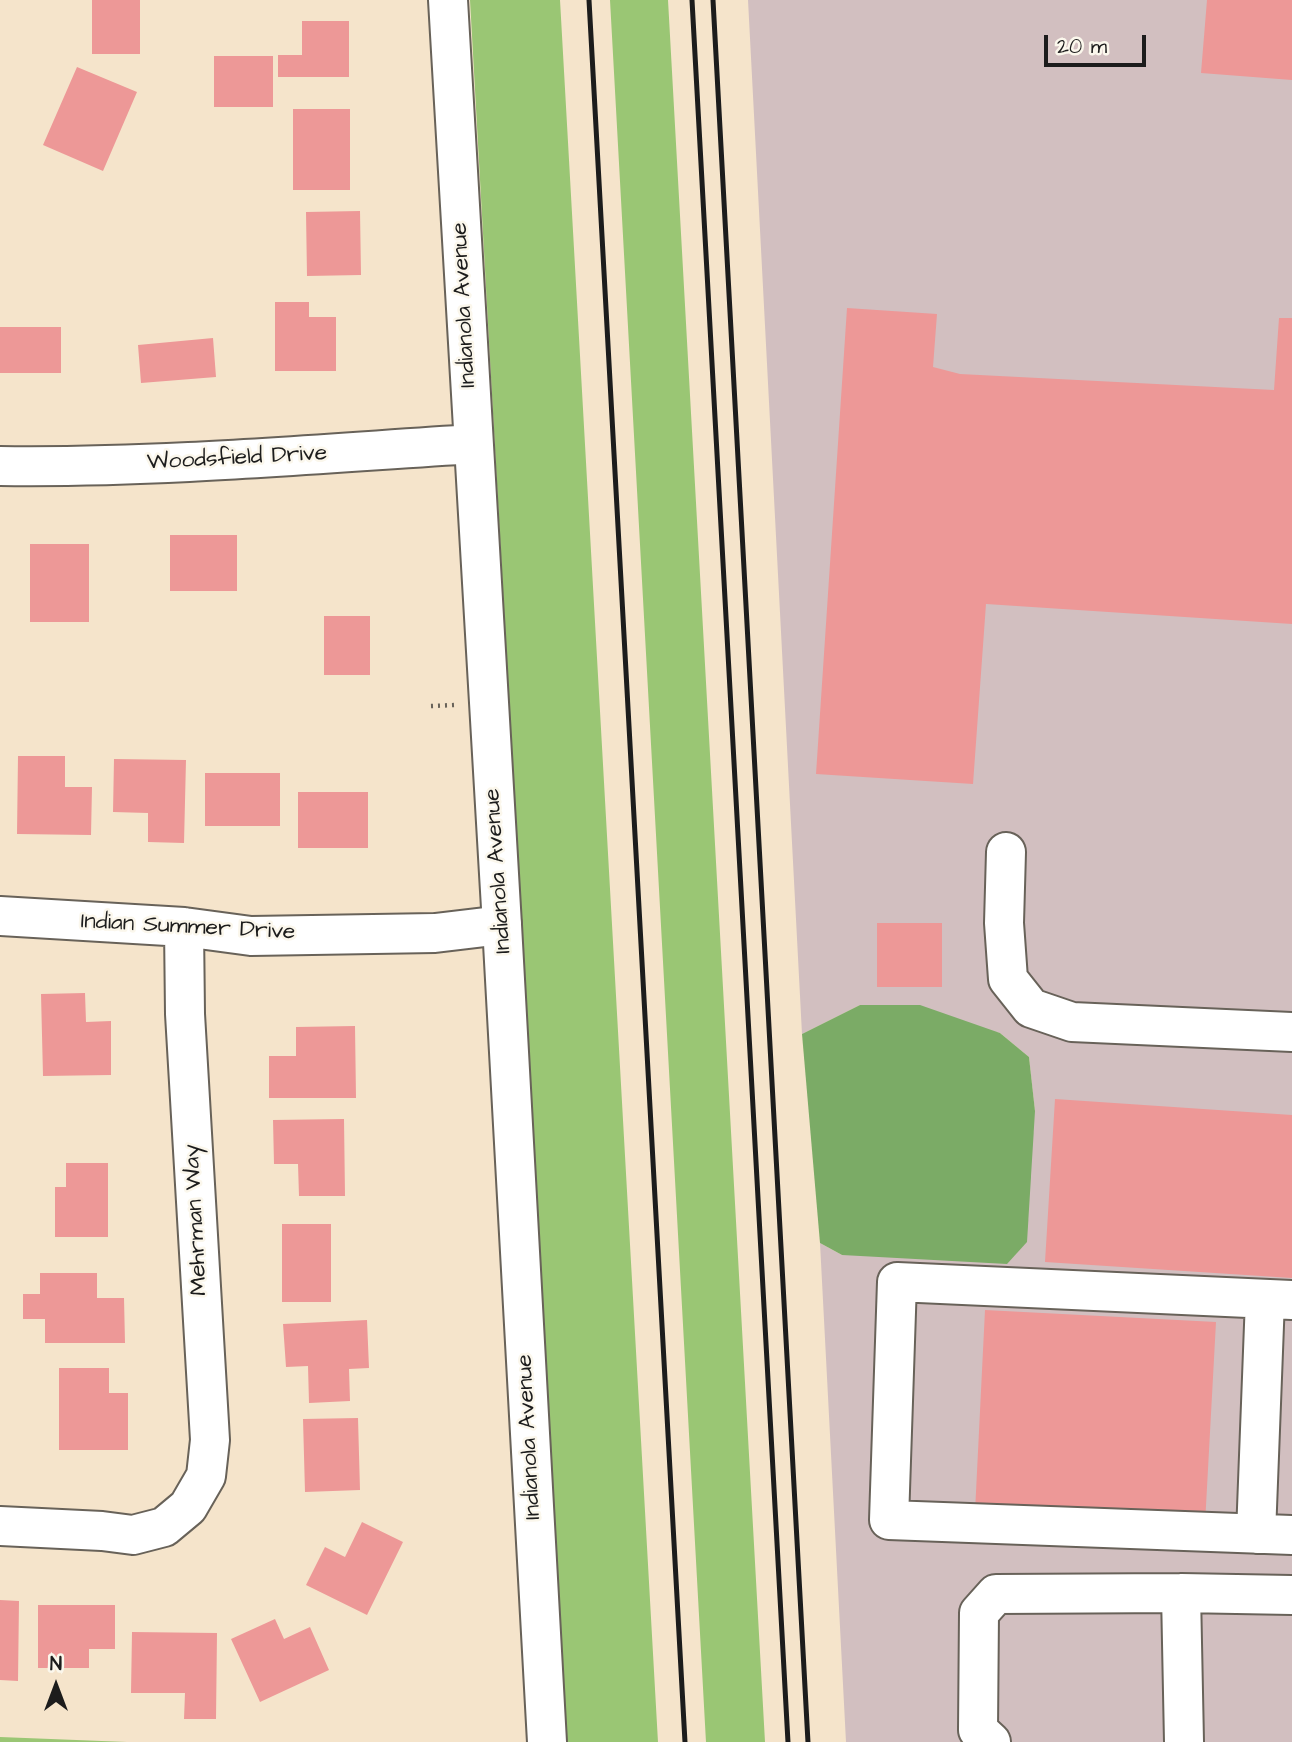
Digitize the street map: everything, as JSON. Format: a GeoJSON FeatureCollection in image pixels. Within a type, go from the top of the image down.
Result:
{"type":"FeatureCollection","features":[{"type":"Feature","properties":{"kind":"street","name":"Indianola Avenue"},"geometry":{"type":"LineString","coordinates":[[448,0],[547,1742]]}},
{"type":"Feature","properties":{"kind":"street","name":"Woodsfield Drive"},"geometry":{"type":"LineString","coordinates":[[0,466],[79,467],[275,458],[473,444]]}},
{"type":"Feature","properties":{"kind":"street"},"geometry":{"type":"LineString","coordinates":[[1006,852],[1004,923],[1008,979],[1031,1008],[1072,1022],[1292,1032]]}},
{"type":"Feature","properties":{"kind":"street","name":"Indian Summer Drive"},"geometry":{"type":"LineString","coordinates":[[0,916],[184,928],[251,936],[435,933],[502,925]]}},
{"type":"Feature","properties":{"kind":"street","name":"Mehrman Way"},"geometry":{"type":"LineString","coordinates":[[0,1526],[133,1535],[163,1527],[188,1507],[206,1476],[210,1440],[185,1014],[184,928]]}},
{"type":"Feature","properties":{"kind":"street"},"geometry":{"type":"LineString","coordinates":[[897,1282],[1278,1299],[1274,1535],[889,1520],[897,1282]]}},
{"type":"Feature","properties":{"kind":"street"},"geometry":{"type":"LineString","coordinates":[[1181,1593],[1184,1742]]}},
{"type":"Feature","properties":{"kind":"street"},"geometry":{"type":"LineString","coordinates":[[991,1742],[978,1730],[979,1613],[996,1594],[1292,1595]]}},
{"type":"Feature","properties":{"kind":"shaded area"},"geometry":{"type":"Polygon","coordinates":[[[748,0],[1292,0],[1292,1742],[846,1742],[820,1243],[842,1255],[1035,1111],[1029,1057],[1000,1033],[860,1005],[802,1034],[748,0]]]}},
{"type":"Feature","properties":{"kind":"green space"},"geometry":{"type":"Polygon","coordinates":[[[470,0],[560,0],[658,1742],[567,1742],[470,0]]]}},
{"type":"Feature","properties":{"kind":"green space"},"geometry":{"type":"Polygon","coordinates":[[[610,0],[668,0],[765,1742],[706,1742],[610,0]]]}},
{"type":"Feature","properties":{"kind":"green space"},"geometry":{"type":"Polygon","coordinates":[[[860,1005],[920,1005],[1000,1033],[1029,1057],[1035,1111],[1027,1242],[1007,1264],[842,1255],[820,1243],[802,1034],[860,1005]]]}},
{"type":"Feature","properties":{"kind":"green space"},"geometry":{"type":"Polygon","coordinates":[[[0,1737],[127,1742],[0,1742],[0,1737]]]}},
{"type":"Feature","properties":{"kind":"building"},"geometry":{"type":"Polygon","coordinates":[[[92,0],[140,0],[140,54],[92,54],[92,0]]]}},
{"type":"Feature","properties":{"kind":"building"},"geometry":{"type":"Polygon","coordinates":[[[1207,0],[1292,0],[1292,80],[1201,73],[1207,0]]]}},
{"type":"Feature","properties":{"kind":"building"},"geometry":{"type":"Polygon","coordinates":[[[302,21],[349,21],[349,77],[278,77],[278,55],[302,55],[302,21]]]}},
{"type":"Feature","properties":{"kind":"building"},"geometry":{"type":"Polygon","coordinates":[[[214,56],[273,56],[273,107],[214,107],[214,56]]]}},
{"type":"Feature","properties":{"kind":"building"},"geometry":{"type":"Polygon","coordinates":[[[77,67],[137,92],[103,171],[43,145],[77,67]]]}},
{"type":"Feature","properties":{"kind":"building"},"geometry":{"type":"Polygon","coordinates":[[[293,109],[350,109],[350,190],[293,190],[293,109]]]}},
{"type":"Feature","properties":{"kind":"building"},"geometry":{"type":"Polygon","coordinates":[[[360,211],[361,275],[307,276],[306,212],[360,211]]]}},
{"type":"Feature","properties":{"kind":"building"},"geometry":{"type":"Polygon","coordinates":[[[275,302],[309,302],[309,317],[336,317],[336,371],[275,371],[275,302]]]}},
{"type":"Feature","properties":{"kind":"building"},"geometry":{"type":"Polygon","coordinates":[[[847,308],[937,314],[933,367],[960,374],[1274,390],[1279,318],[1292,318],[1292,624],[986,604],[973,784],[816,774],[847,308]]]}},
{"type":"Feature","properties":{"kind":"building"},"geometry":{"type":"Polygon","coordinates":[[[0,327],[61,327],[61,373],[0,373],[0,327]]]}},
{"type":"Feature","properties":{"kind":"building"},"geometry":{"type":"Polygon","coordinates":[[[213,338],[216,377],[141,383],[138,345],[213,338]]]}},
{"type":"Feature","properties":{"kind":"building"},"geometry":{"type":"Polygon","coordinates":[[[170,535],[237,535],[237,591],[170,591],[170,535]]]}},
{"type":"Feature","properties":{"kind":"building"},"geometry":{"type":"Polygon","coordinates":[[[30,544],[89,544],[89,622],[30,622],[30,544]]]}},
{"type":"Feature","properties":{"kind":"building"},"geometry":{"type":"Polygon","coordinates":[[[324,616],[370,616],[370,675],[324,675],[324,616]]]}},
{"type":"Feature","properties":{"kind":"building"},"geometry":{"type":"Polygon","coordinates":[[[18,756],[65,756],[65,787],[92,787],[91,835],[17,834],[18,756]]]}},
{"type":"Feature","properties":{"kind":"building"},"geometry":{"type":"Polygon","coordinates":[[[114,759],[186,760],[184,843],[148,842],[148,813],[113,812],[114,759]]]}},
{"type":"Feature","properties":{"kind":"building"},"geometry":{"type":"Polygon","coordinates":[[[205,773],[280,773],[280,826],[205,826],[205,773]]]}},
{"type":"Feature","properties":{"kind":"building"},"geometry":{"type":"Polygon","coordinates":[[[298,792],[368,792],[368,848],[298,848],[298,792]]]}},
{"type":"Feature","properties":{"kind":"building"},"geometry":{"type":"Polygon","coordinates":[[[877,923],[942,923],[942,987],[877,987],[877,923]]]}},
{"type":"Feature","properties":{"kind":"building"},"geometry":{"type":"Polygon","coordinates":[[[85,993],[86,1022],[111,1021],[111,1075],[43,1076],[41,994],[85,993]]]}},
{"type":"Feature","properties":{"kind":"building"},"geometry":{"type":"Polygon","coordinates":[[[355,1026],[356,1098],[269,1098],[269,1056],[296,1056],[296,1027],[355,1026]]]}},
{"type":"Feature","properties":{"kind":"building"},"geometry":{"type":"Polygon","coordinates":[[[1055,1099],[1292,1115],[1292,1278],[1045,1262],[1055,1099]]]}},
{"type":"Feature","properties":{"kind":"building"},"geometry":{"type":"Polygon","coordinates":[[[344,1119],[345,1196],[299,1196],[298,1164],[274,1164],[273,1120],[344,1119]]]}},
{"type":"Feature","properties":{"kind":"building"},"geometry":{"type":"Polygon","coordinates":[[[66,1163],[108,1163],[108,1237],[55,1237],[55,1187],[66,1187],[66,1163]]]}},
{"type":"Feature","properties":{"kind":"building"},"geometry":{"type":"Polygon","coordinates":[[[282,1224],[331,1224],[331,1302],[282,1302],[282,1224]]]}},
{"type":"Feature","properties":{"kind":"building"},"geometry":{"type":"Polygon","coordinates":[[[40,1273],[97,1273],[97,1298],[124,1298],[125,1343],[45,1343],[45,1319],[23,1319],[23,1294],[40,1294],[40,1273]]]}},
{"type":"Feature","properties":{"kind":"building"},"geometry":{"type":"Polygon","coordinates":[[[985,1310],[1216,1322],[1205,1524],[975,1512],[985,1310]]]}},
{"type":"Feature","properties":{"kind":"building"},"geometry":{"type":"Polygon","coordinates":[[[367,1320],[369,1368],[349,1369],[350,1401],[309,1403],[308,1366],[286,1367],[283,1324],[367,1320]]]}},
{"type":"Feature","properties":{"kind":"building"},"geometry":{"type":"Polygon","coordinates":[[[59,1368],[109,1368],[109,1393],[128,1393],[128,1450],[59,1450],[59,1368]]]}},
{"type":"Feature","properties":{"kind":"building"},"geometry":{"type":"Polygon","coordinates":[[[358,1418],[360,1490],[305,1492],[303,1419],[358,1418]]]}},
{"type":"Feature","properties":{"kind":"building"},"geometry":{"type":"Polygon","coordinates":[[[362,1522],[403,1542],[367,1615],[306,1585],[325,1547],[345,1557],[362,1522]]]}},
{"type":"Feature","properties":{"kind":"building"},"geometry":{"type":"Polygon","coordinates":[[[0,1600],[19,1601],[18,1681],[0,1680],[0,1600]]]}},
{"type":"Feature","properties":{"kind":"building"},"geometry":{"type":"Polygon","coordinates":[[[38,1605],[115,1605],[115,1649],[89,1649],[89,1668],[38,1668],[38,1605]]]}},
{"type":"Feature","properties":{"kind":"building"},"geometry":{"type":"Polygon","coordinates":[[[275,1619],[284,1639],[310,1627],[329,1670],[260,1702],[231,1639],[275,1619]]]}},
{"type":"Feature","properties":{"kind":"building"},"geometry":{"type":"Polygon","coordinates":[[[132,1632],[217,1633],[216,1719],[184,1719],[185,1693],[131,1693],[132,1632]]]}},
{"type":"Feature","properties":{"kind":"railway"},"geometry":{"type":"LineString","coordinates":[[589,0],[685,1742]]}},
{"type":"Feature","properties":{"kind":"railway"},"geometry":{"type":"LineString","coordinates":[[692,0],[788,1742]]}},
{"type":"Feature","properties":{"kind":"railway"},"geometry":{"type":"LineString","coordinates":[[713,0],[808,1742]]}}]}
